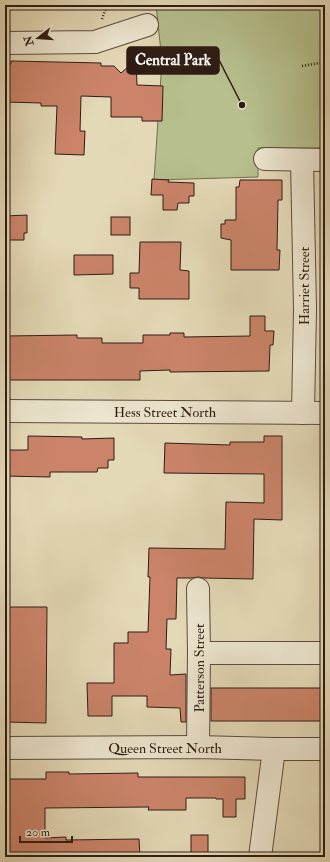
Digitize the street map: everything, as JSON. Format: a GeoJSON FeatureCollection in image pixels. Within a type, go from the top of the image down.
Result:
{"type":"FeatureCollection","features":[{"type":"Feature","properties":{"kind":"street"},"geometry":{"type":"LineString","coordinates":[[5,43],[95,42],[147,25]]}},
{"type":"Feature","properties":{"kind":"street"},"geometry":{"type":"LineString","coordinates":[[265,159],[325,160]]}},
{"type":"Feature","properties":{"kind":"street","name":"Harriet Street"},"geometry":{"type":"LineString","coordinates":[[302,160],[305,309],[303,413]]}},
{"type":"Feature","properties":{"kind":"street","name":"Hess Street North"},"geometry":{"type":"LineString","coordinates":[[5,411],[325,413]]}},
{"type":"Feature","properties":{"kind":"street","name":"Patterson Street"},"geometry":{"type":"LineString","coordinates":[[198,589],[200,653],[198,747]]}},
{"type":"Feature","properties":{"kind":"street"},"geometry":{"type":"LineString","coordinates":[[200,653],[325,653]]}},
{"type":"Feature","properties":{"kind":"street","name":"Queen Street North"},"geometry":{"type":"LineString","coordinates":[[5,748],[198,747],[325,749]]}},
{"type":"Feature","properties":{"kind":"street"},"geometry":{"type":"LineString","coordinates":[[260,857],[274,749]]}},
{"type":"Feature","properties":{"kind":"path"},"geometry":{"type":"LineString","coordinates":[[104,12],[108,5]]}},
{"type":"Feature","properties":{"kind":"path"},"geometry":{"type":"LineString","coordinates":[[302,66],[325,62]]}},
{"type":"Feature","properties":{"kind":"green space"},"geometry":{"type":"Polygon","coordinates":[[[156,5],[325,5],[325,148],[258,148],[258,177],[154,180],[162,61],[156,5]]]}},
{"type":"Feature","properties":{"kind":"building"},"geometry":{"type":"Polygon","coordinates":[[[136,60],[137,85],[163,86],[162,121],[142,121],[142,117],[111,117],[111,97],[81,96],[80,131],[85,131],[84,155],[55,154],[57,106],[41,106],[41,103],[5,102],[5,64],[11,64],[11,61],[101,63],[101,66],[114,66],[121,73],[136,60]]]}},
{"type":"Feature","properties":{"kind":"building"},"geometry":{"type":"Polygon","coordinates":[[[152,179],[169,180],[168,182],[194,183],[194,196],[189,196],[189,203],[178,203],[177,210],[163,210],[163,195],[151,195],[152,179]]]}},
{"type":"Feature","properties":{"kind":"building"},"geometry":{"type":"Polygon","coordinates":[[[240,180],[282,180],[282,200],[278,200],[277,250],[280,250],[279,270],[231,270],[231,240],[221,238],[221,224],[225,224],[225,220],[236,220],[236,187],[239,187],[240,180]]]}},
{"type":"Feature","properties":{"kind":"building"},"geometry":{"type":"Polygon","coordinates":[[[27,215],[27,233],[24,233],[24,240],[5,240],[5,216],[27,215]]]}},
{"type":"Feature","properties":{"kind":"building"},"geometry":{"type":"Polygon","coordinates":[[[111,217],[130,217],[130,235],[111,235],[111,217]]]}},
{"type":"Feature","properties":{"kind":"building"},"geometry":{"type":"Polygon","coordinates":[[[140,242],[181,242],[180,270],[189,271],[189,299],[139,299],[139,288],[130,288],[130,273],[139,273],[140,242]]]}},
{"type":"Feature","properties":{"kind":"building"},"geometry":{"type":"Polygon","coordinates":[[[74,255],[113,255],[113,274],[74,275],[74,255]]]}},
{"type":"Feature","properties":{"kind":"building"},"geometry":{"type":"Polygon","coordinates":[[[250,316],[265,316],[265,331],[274,331],[273,345],[270,345],[269,371],[140,371],[140,380],[5,380],[5,336],[77,335],[77,338],[102,338],[102,343],[143,343],[143,335],[170,335],[170,333],[184,333],[184,337],[250,336],[250,316]]]}},
{"type":"Feature","properties":{"kind":"building"},"geometry":{"type":"Polygon","coordinates":[[[28,436],[82,437],[82,439],[114,438],[114,460],[108,460],[108,468],[98,468],[97,472],[50,472],[50,477],[5,476],[5,450],[28,450],[28,436]]]}},
{"type":"Feature","properties":{"kind":"building"},"geometry":{"type":"Polygon","coordinates":[[[264,436],[282,436],[282,520],[254,519],[253,579],[198,577],[177,578],[176,619],[167,619],[166,649],[171,649],[170,675],[186,674],[186,722],[181,722],[180,708],[147,707],[147,696],[112,696],[112,716],[88,716],[87,683],[114,683],[114,643],[128,643],[128,632],[148,632],[150,577],[148,577],[149,548],[225,549],[226,502],[264,503],[264,474],[164,473],[165,443],[230,445],[230,442],[264,442],[264,436]]]}},
{"type":"Feature","properties":{"kind":"building"},"geometry":{"type":"Polygon","coordinates":[[[5,607],[47,607],[46,723],[5,722],[5,607]]]}},
{"type":"Feature","properties":{"kind":"building"},"geometry":{"type":"Polygon","coordinates":[[[211,688],[325,688],[325,721],[211,721],[211,688]]]}},
{"type":"Feature","properties":{"kind":"building"},"geometry":{"type":"Polygon","coordinates":[[[46,772],[69,772],[69,774],[138,773],[138,777],[245,777],[245,799],[236,799],[236,817],[223,817],[223,799],[216,798],[186,798],[186,810],[148,810],[149,807],[45,808],[45,838],[66,837],[66,840],[139,839],[140,857],[9,857],[9,779],[46,779],[46,772]]]}},
{"type":"Feature","properties":{"kind":"building"},"geometry":{"type":"Polygon","coordinates":[[[191,835],[208,835],[208,857],[191,857],[191,835]]]}},
{"type":"Feature","properties":{"kind":"place","name":"Central Park"},"geometry":{"type":"Point","coordinates":[242,105]}}]}
